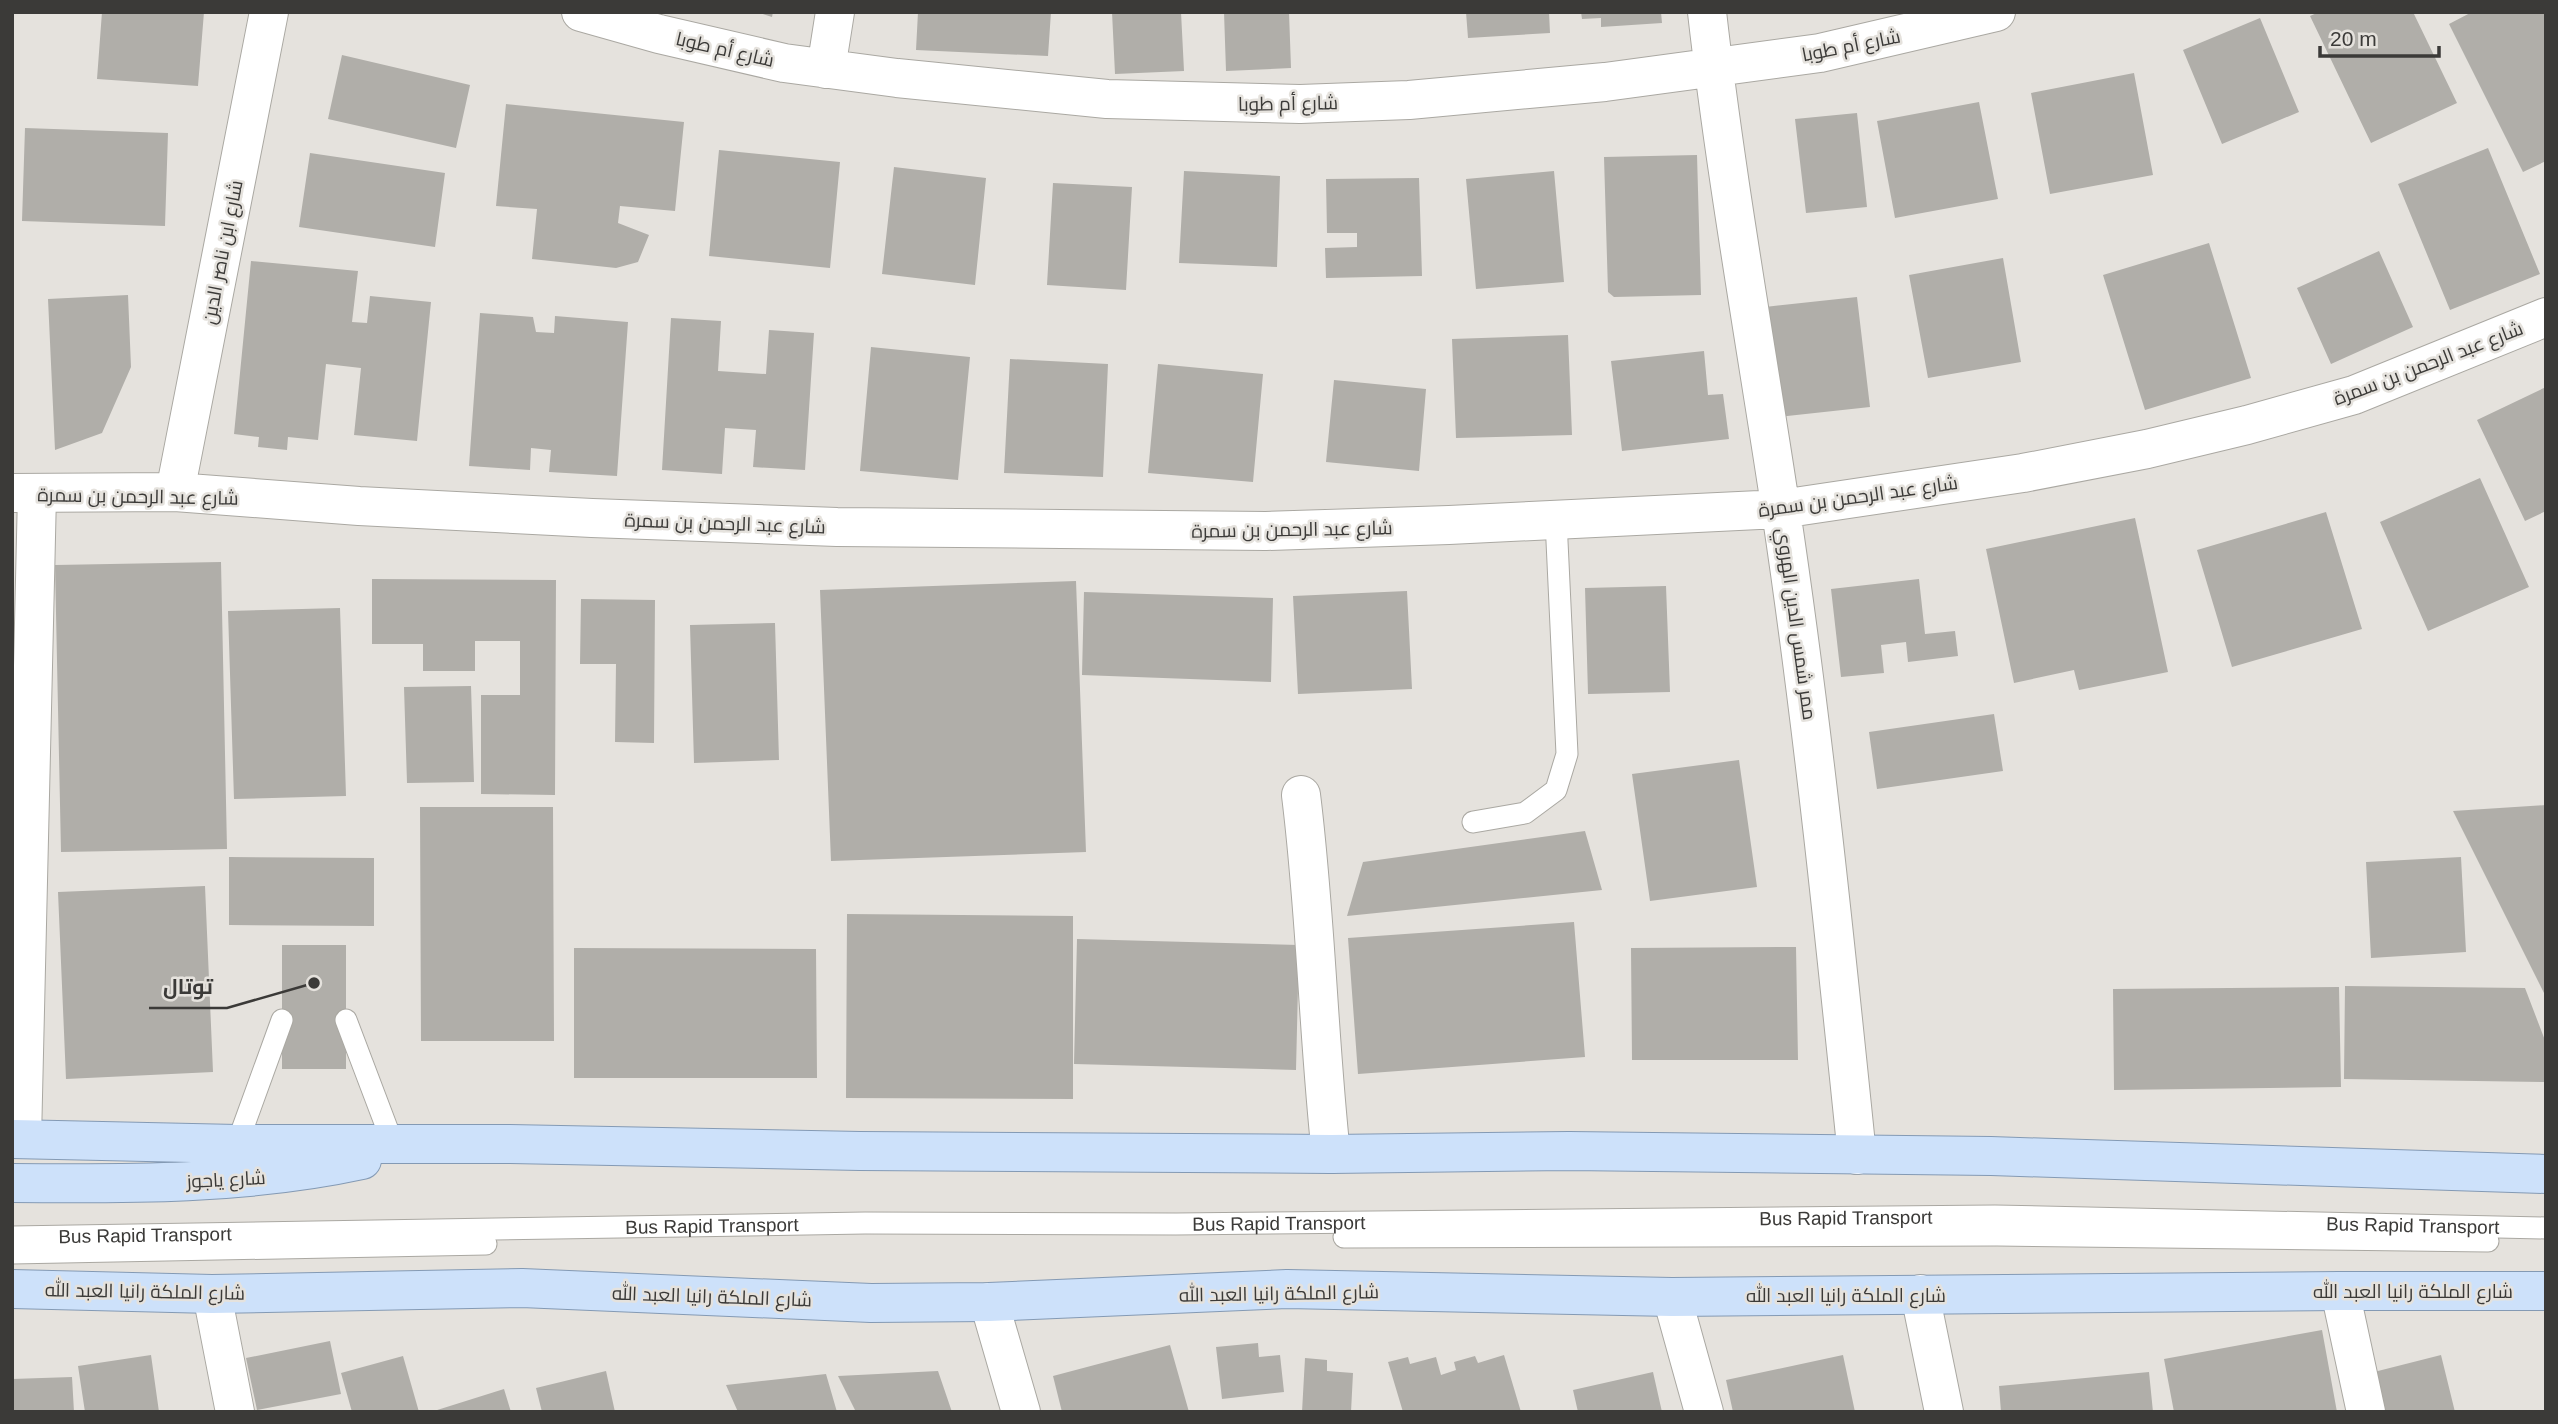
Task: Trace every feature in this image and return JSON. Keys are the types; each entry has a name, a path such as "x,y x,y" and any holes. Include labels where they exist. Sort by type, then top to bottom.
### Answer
{"main road":[{"path":"17,1139 841,1151 1331,1154 1569,1150 1991,1156 2546,1174"},
{"name":"شارع ياجوز","path":"12,1183 81,1184 285,1175 436,1144"},
{"name":"شارع الملكة رانيا العبد الله","path":"12,1289 212,1294 522,1288 871,1303 989,1302 1287,1290 1672,1297 2340,1290 2546,1291"}],"street":[{"name":"شارع ابن ناصر الدين","path":"175,492 269,12"},
{"name":"شارع أم طوبا","path":"581,12 726,50 827,69 1107,99 1300,104 1409,100 1605,82 1820,53 1996,12"},
{"path":"827,69 835,12"},
{"name":"ممر شمس الدين الهروي","path":"1707,12 1806,687 1830,881 1857,1155"},
{"name":"شارع عبد الرحمن بن سمرة","path":"25,494 175,492 592,519 837,527 1266,531 1781,509 2037,470 2147,449 2247,425 2354,396 2546,317"},
{"path":"17,1139 25,494"},
{"path":"1301,795 1312,893 1321,1061 1331,1154"},
{"path":"2340,1290 2367,1412"},
{"path":"212,1294 235,1412"},
{"path":"1920,1294 1944,1412"},
{"path":"1672,1297 1704,1412"},
{"path":"989,1302 1021,1412"}],"lane":[{"path":"1473,822 1525,813 1556,790 1567,754 1556,520"},
{"path":"237,1144 282,1020"},
{"path":"346,1020 393,1144"},
{"name":"Bus Rapid Transport","path":"12,1237 865,1223 1190,1224 1996,1216 2546,1228"},
{"name":"Bus Rapid Transport","path":"12,1253 866,1236 1513,1237 1997,1234 2546,1241"}],"building":[{"path":"102,12 204,12 198,86 97,79"},
{"path":"757,12 773,12 772,17"},
{"path":"918,12 1051,12 1048,56 916,50"},
{"path":"1112,12 1181,12 1184,71 1115,74"},
{"path":"1224,12 1289,12 1291,68 1226,71"},
{"path":"1466,12 1549,12 1550,33 1468,38"},
{"path":"1581,12 1661,12 1662,23 1601,27 1601,18 1582,19"},
{"path":"2319,12 2413,12 2457,103 2371,143 2310,16"},
{"path":"2472,12 2546,12 2546,161 2523,172 2449,24"},
{"path":"2260,18 2299,112 2222,144 2183,50"},
{"path":"342,55 470,85 456,148 328,119"},
{"path":"2134,73 2153,175 2050,194 2031,93"},
{"path":"1979,102 1998,199 1895,218 1877,121"},
{"path":"506,104 684,122 675,211 620,206 618,223 649,235 638,262 616,268 532,259 537,209 496,206"},
{"path":"1857,113 1867,207 1806,213 1795,119"},
{"path":"25,128 168,133 165,226 22,221"},
{"path":"2488,148 2540,274 2450,310 2398,184"},
{"path":"719,150 840,162 830,268 709,256"},
{"path":"310,153 445,173 435,247 299,227"},
{"path":"1697,155 1701,295 1614,297 1608,292 1604,157"},
{"path":"894,167 986,178 975,285 882,274"},
{"path":"1184,171 1280,176 1277,267 1179,263"},
{"path":"1554,171 1564,282 1476,289 1466,179"},
{"path":"1419,178 1422,276 1326,278 1325,248 1357,247 1357,233 1327,233 1326,179"},
{"path":"1053,183 1132,187 1126,290 1047,285"},
{"path":"2209,243 2251,378 2145,410 2103,275"},
{"path":"2379,251 2413,327 2331,364 2297,288"},
{"path":"2003,258 2021,362 1928,378 1909,275"},
{"path":"251,261 358,271 352,322 367,323 370,296 431,302 417,441 354,435 361,368 326,364 318,440 288,437 287,450 258,447 259,437 234,434"},
{"path":"128,295 131,367 102,433 55,450 48,299"},
{"path":"1857,297 1870,407 1777,417 1765,307"},
{"path":"480,313 533,317 536,332 554,333 555,316 628,322 617,476 549,472 551,450 531,448 530,470 469,466"},
{"path":"671,318 721,321 718,371 766,374 769,330 814,333 805,470 753,467 756,430 725,428 722,474 662,470"},
{"path":"1568,335 1572,435 1456,438 1452,339"},
{"path":"871,347 970,357 958,480 860,471"},
{"path":"1704,351 1708,395 1723,394 1729,439 1622,451 1611,361"},
{"path":"1010,359 1108,364 1103,477 1004,473"},
{"path":"1158,364 1263,374 1253,482 1148,473"},
{"path":"1334,380 1426,389 1419,471 1326,462"},
{"path":"2546,387 2546,511 2525,521 2477,420"},
{"path":"2480,478 2529,587 2428,631 2380,522"},
{"path":"2326,512 2362,629 2232,667 2197,550"},
{"path":"2135,518 2168,672 2079,690 2074,670 2014,683 1986,549"},
{"path":"221,562 227,849 61,852 55,565"},
{"path":"372,579 556,580 555,795 481,794 481,695 520,695 520,641 475,641 475,671 423,671 423,644 372,644"},
{"path":"1919,579 1925,634 1955,631 1958,656 1908,662 1906,642 1881,645 1884,673 1841,677 1831,589"},
{"path":"1076,581 1086,852 831,861 820,590"},
{"path":"1666,586 1670,692 1588,694 1585,588"},
{"path":"1407,591 1412,689 1298,694 1293,596"},
{"path":"1084,592 1273,598 1271,682 1082,675"},
{"path":"581,599 655,600 654,743 615,742 616,664 580,664"},
{"path":"340,608 346,796 234,799 228,611"},
{"path":"775,623 779,760 694,763 690,625"},
{"path":"471,686 474,782 407,783 404,687"},
{"path":"1994,714 2003,771 1877,789 1869,732"},
{"path":"1739,760 1757,887 1650,901 1632,774"},
{"path":"2546,805 2546,997 2453,811"},
{"path":"420,807 553,807 554,1041 421,1041"},
{"path":"1585,831 1602,890 1347,916 1363,862"},
{"path":"229,857 374,858 374,926 229,925"},
{"path":"2461,857 2466,952 2371,958 2366,862"},
{"path":"205,886 213,1072 66,1079 58,892"},
{"path":"847,914 1073,916 1073,1099 846,1098"},
{"path":"1574,922 1585,1057 1358,1074 1348,938"},
{"path":"1077,939 1299,945 1296,1070 1074,1064"},
{"path":"282,945 346,945 346,1069 282,1069"},
{"path":"1796,947 1798,1060 1632,1060 1631,948"},
{"path":"574,948 816,949 817,1078 574,1078"},
{"path":"2345,986 2525,988 2546,1043 2546,1082 2344,1079"},
{"path":"2339,987 2341,1087 2114,1090 2113,989"},
{"path":"2322,1330 2337,1412 2174,1412 2164,1359"},
{"path":"330,1341 341,1394 257,1410 246,1358"},
{"path":"1258,1343 1259,1357 1280,1355 1284,1392 1222,1399 1216,1347"},
{"path":"1170,1345 1189,1412 1062,1412 1053,1376"},
{"path":"151,1355 159,1412 85,1412 78,1366"},
{"path":"1504,1355 1521,1412 1403,1412 1388,1362 1408,1357 1410,1364 1436,1357 1441,1375 1456,1370 1454,1362 1475,1356 1478,1363"},
{"path":"1843,1355 1855,1412 1733,1412 1726,1380"},
{"path":"2441,1355 2455,1412 2385,1412 2374,1372"},
{"path":"403,1356 419,1412 352,1412 341,1373"},
{"path":"1305,1358 1327,1360 1327,1371 1353,1373 1351,1412 1302,1412"},
{"path":"606,1371 615,1412 542,1412 536,1388"},
{"path":"938,1371 952,1412 856,1412 838,1376"},
{"path":"1653,1372 1662,1412 1578,1412 1573,1390"},
{"path":"2149,1372 2153,1412 2001,1412 1999,1386"},
{"path":"826,1374 837,1412 738,1412 726,1385"},
{"path":"72,1377 74,1412 12,1412 12,1379"},
{"path":"504,1389 511,1412 434,1412 434,1411"}],"place":[{"name":"توتال","path":"314,983"}]}
